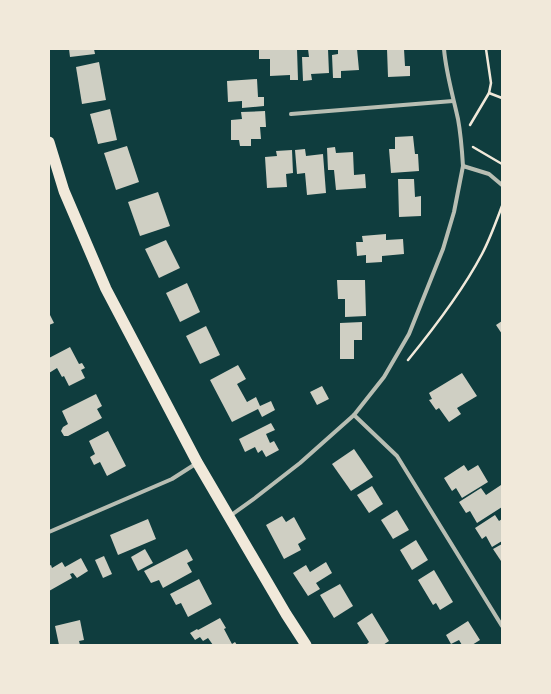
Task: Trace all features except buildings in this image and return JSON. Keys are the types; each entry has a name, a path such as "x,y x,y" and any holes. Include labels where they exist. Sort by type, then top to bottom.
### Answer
{"highway":[{"path":"49,142 64,191 106,289 197,462 228,517 306,645"}],"street":[{"path":"228,517 256,498 300,463 354,415 384,377 409,334 443,249 454,212 463,166 458,118 446,68 444,49"},
{"path":"291,114 453,101"},
{"path":"463,166 489,174 502,185"},
{"path":"354,415 397,456 502,626"},
{"path":"49,532 172,479 197,462"}],"path":[{"path":"486,49 491,83 489,93 461,139 502,164"},
{"path":"489,93 502,98"},
{"path":"407,361 425,339 467,280 482,253 502,206"}]}
